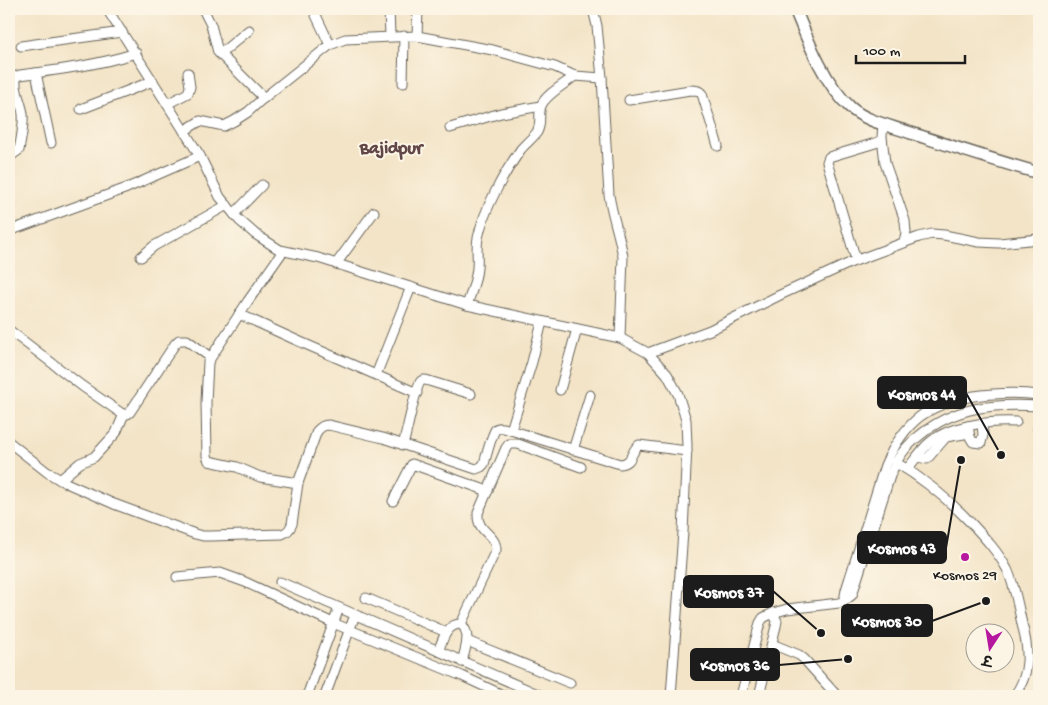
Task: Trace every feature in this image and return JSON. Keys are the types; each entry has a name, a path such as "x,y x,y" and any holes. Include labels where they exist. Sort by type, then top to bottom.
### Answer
{"street":[{"path":"107,9 200,156 220,197 238,220 255,234 283,251 318,258 467,305 620,338 648,353 667,374 678,394 686,420 687,451 671,696"},
{"path":"203,9 211,25 218,52 264,98"},
{"path":"313,9 330,44"},
{"path":"389,9 390,36"},
{"path":"418,9 418,36"},
{"path":"593,9 597,26 602,78 609,195 622,245 623,257 620,338"},
{"path":"796,9 814,52 830,83 850,107 860,114 883,124 1039,173"},
{"path":"220,54 249,30"},
{"path":"20,46 122,32"},
{"path":"403,83 404,36"},
{"path":"184,130 200,121 227,125 248,112 330,44 345,39 418,36 493,50 555,67 575,76 602,78"},
{"path":"9,157 18,150 23,121 15,78 20,75 114,60 136,53"},
{"path":"36,73 51,143"},
{"path":"167,104 188,93 190,87 188,73"},
{"path":"467,305 476,275 478,239 482,224 500,184 520,150 538,131 541,106 547,98 575,76"},
{"path":"81,109 153,81"},
{"path":"629,100 690,90 700,92 718,146"},
{"path":"450,128 501,113 541,106"},
{"path":"883,124 882,141 885,162 905,221 904,243"},
{"path":"856,260 827,162 830,157 882,141"},
{"path":"9,231 127,188 200,156"},
{"path":"234,214 262,185"},
{"path":"141,257 154,246 227,205"},
{"path":"336,264 374,212"},
{"path":"648,353 710,330 856,260 932,234 985,243 1039,240"},
{"path":"283,251 239,314 210,358 207,366 207,459 237,467 260,477 298,483"},
{"path":"376,375 410,287"},
{"path":"239,314 417,393"},
{"path":"511,430 542,322"},
{"path":"560,390 577,329"},
{"path":"9,330 82,386 124,414 130,412 175,344 180,340 187,340 210,358"},
{"path":"403,445 419,385 424,380 471,394"},
{"path":"844,601 844,595 885,466 895,446 908,427 920,416 937,406 956,399 994,393 1039,395"},
{"path":"573,450 590,395"},
{"path":"773,613 777,621 759,696 741,694 763,618 773,613 787,609 844,601 852,595 895,462 906,447 929,428 946,418 968,410 996,406 1039,406"},
{"path":"60,480 80,463 94,457 116,433 124,414"},
{"path":"907,469 918,456 927,459 946,437 982,424 1002,421 1016,422"},
{"path":"966,430 973,442 981,443 984,435 982,424"},
{"path":"9,442 60,480 114,504 203,536 282,534 287,532 292,524 298,483 317,431 324,425 383,438 476,469 484,464 493,434 499,428 511,430 620,464 625,464 629,461 634,449 639,445 687,451"},
{"path":"461,624 496,550 496,544 493,539 479,522 478,513 509,444 518,444 581,467"},
{"path":"895,462 949,501 982,534 1007,569 1013,586 1028,657 1024,680 1014,696"},
{"path":"393,501 412,464 488,491"},
{"path":"177,577 220,573 245,582 333,623 462,676 505,696"},
{"path":"280,582 542,696"},
{"path":"366,598 446,632"},
{"path":"307,696 339,608"},
{"path":"325,696 355,615"},
{"path":"438,651 446,632 451,626 461,624 466,628 467,632 462,662"},
{"path":"467,641 570,683"},
{"path":"772,644 799,655 837,696"}],"place":[{"name":"Kosmos 44","path":"1001,455"},
{"name":"Kosmos 43","path":"961,460"},
{"name":"Kosmos 29","path":"965,557"},
{"name":"Kosmos 30","path":"986,601"},
{"name":"Kosmos 37","path":"821,633"},
{"name":"Kosmos 36","path":"848,659"}],"district":[{"name":"Bajidpur","path":"391,147"}]}
